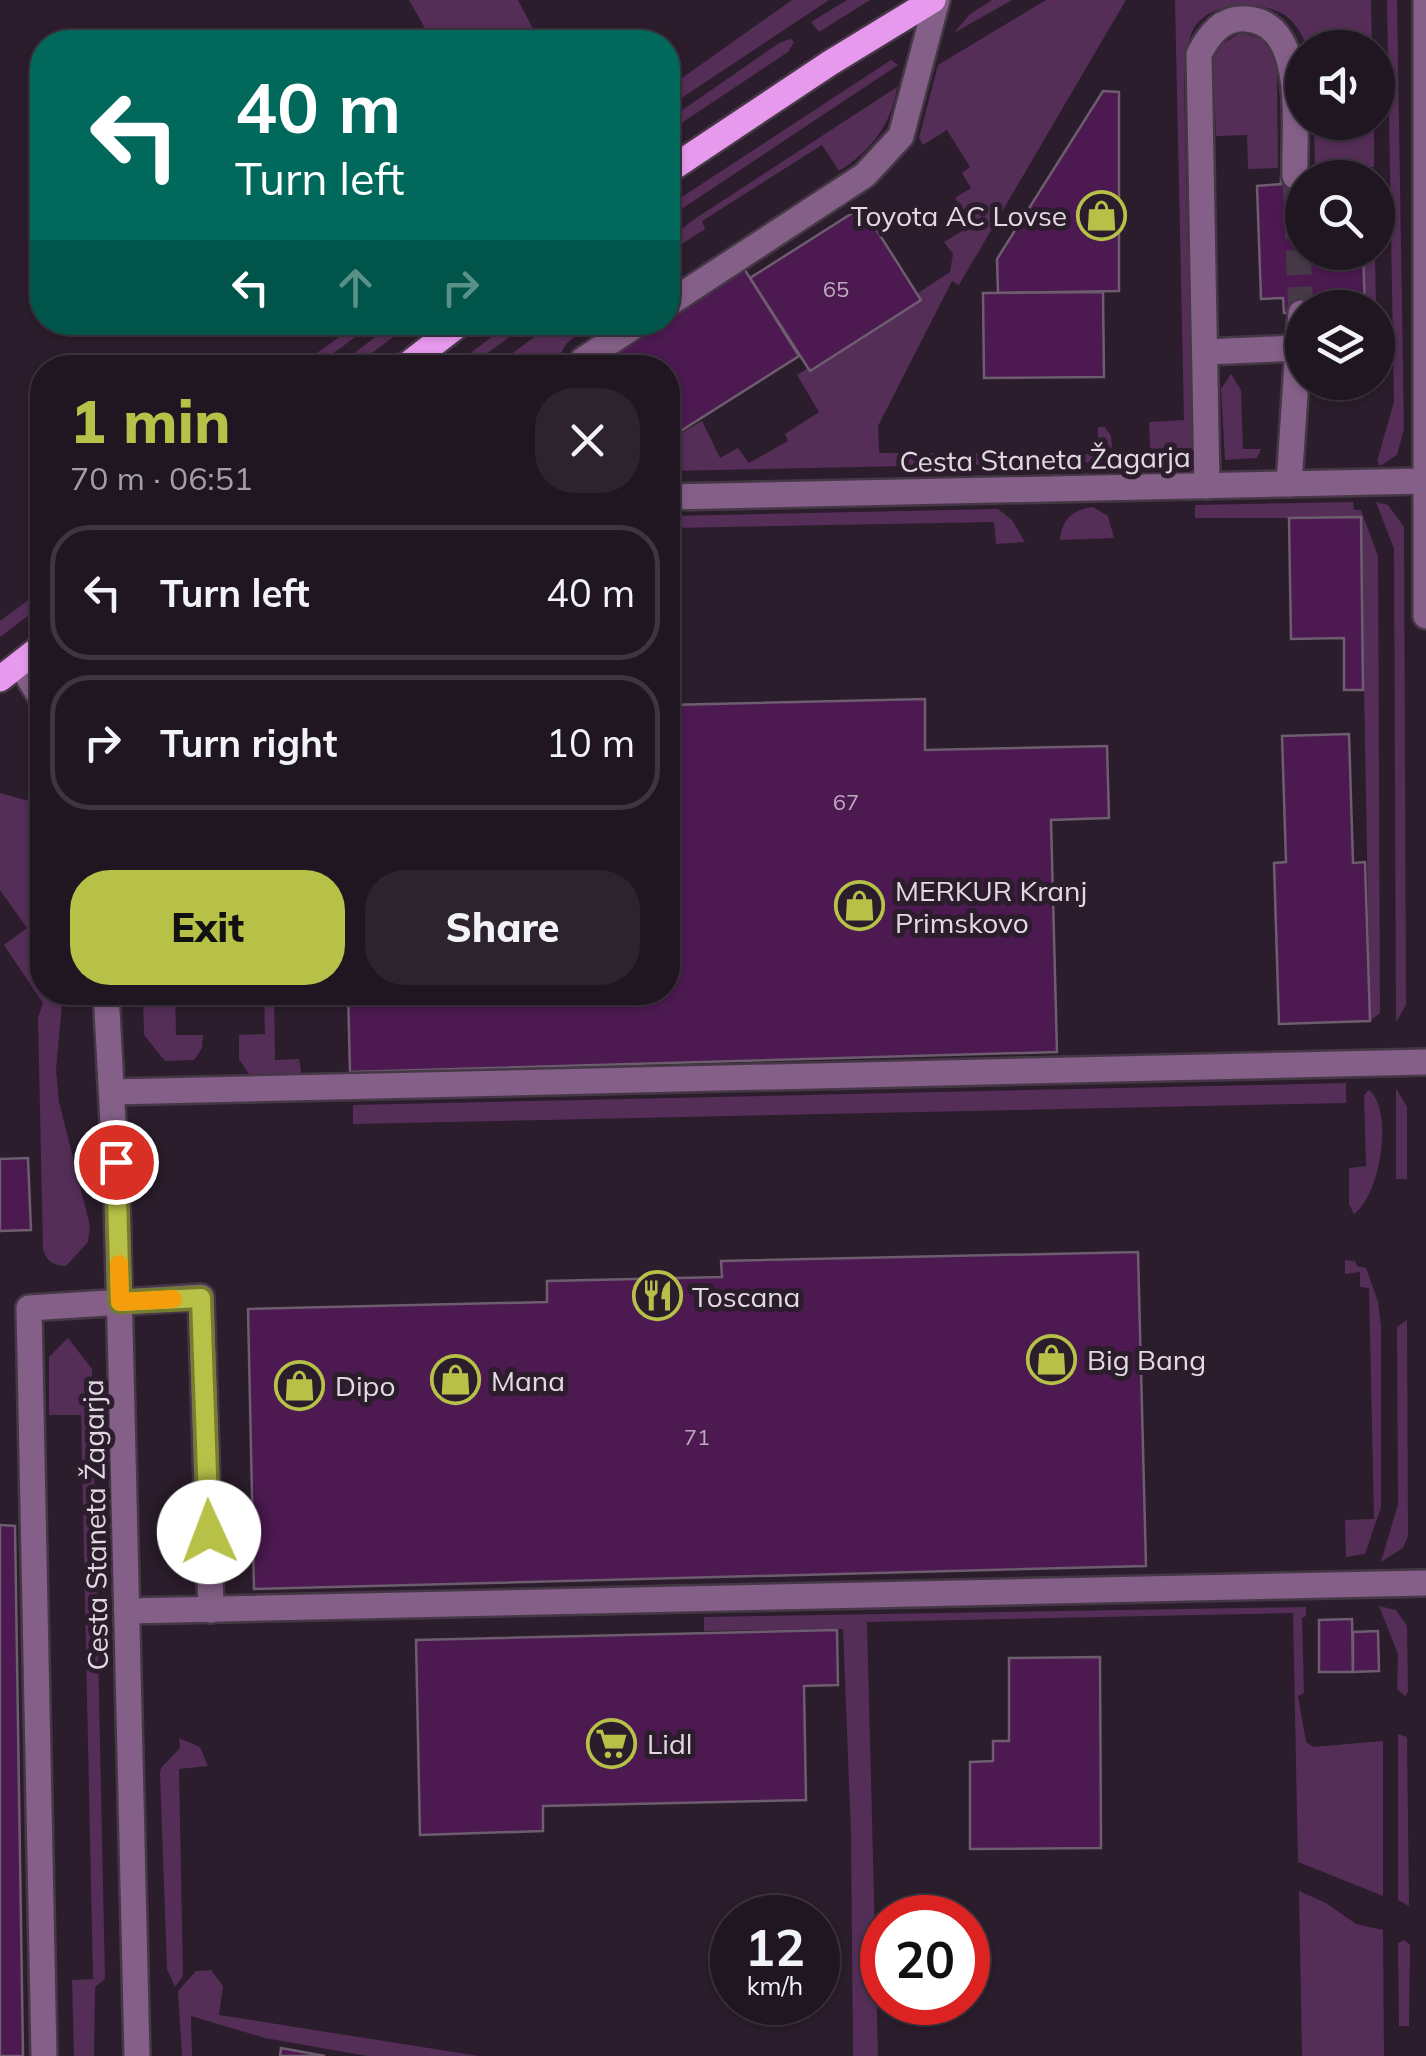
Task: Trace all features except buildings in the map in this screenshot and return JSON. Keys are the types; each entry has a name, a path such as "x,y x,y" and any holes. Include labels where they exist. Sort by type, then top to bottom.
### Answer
{"main road":[{"path":"680,163 830,63 935,0"},
{"path":"420,355 445,335"},
{"path":"10,671 30,655"}],"street":[{"path":"680,296 865,175 901,136 935,0"},
{"path":"1426,0 1426,616"},
{"path":"1207,486 1200,54 1208,36 1223,24 1241,18 1261,20 1283,40 1292,60 1295,160"},
{"path":"590,355 620,335"},
{"path":"1206,352 1285,349"},
{"path":"1289,484 1295,400"},
{"name":"Cesta Staneta Žagarja","path":"680,498 1424,481"},
{"path":"10,671 30,688"},
{"name":"Cesta Staneta Žagarja","path":"107,1005 120,1302 137,2056"},
{"path":"112,1092 1426,1062"},
{"path":"44,2056 28,1308 201,1298 211,1610"},
{"path":"127,1611 1426,1583"}],"shaded area":[{"path":"409,0 518,0 534,30 426,30"},
{"path":"792,0 829,0 680,99 680,79"},
{"path":"847,0 870,0 819,32 811,22"},
{"path":"992,0 1012,0 954,33 970,14"},
{"path":"1046,0 1126,0 959,285 952,281 878,426 879,453 1098,454 1098,427 1105,427 1112,446 1105,462 680,471 680,433 702,421 720,458 738,448 749,463 788,441 785,434 819,412 797,375 894,314 892,310 950,272 953,254 944,242 972,225 955,198 971,188 962,173 970,167 947,130 923,145 919,138 938,65"},
{"path":"1175,0 1371,0 1372,30 1298,30 1285,15 1274,10 1236,5 1212,12 1191,34 1184,83 1193,460 1162,460 1150,447 1149,422 1184,420"},
{"path":"1387,0 1397,0 1404,429 1397,455 1380,466 1377,461 1395,400 1392,270 1395,270 1395,160 1390,160 1389,140 1395,140 1395,30 1388,30"},
{"path":"1240,33 1261,38 1275,57 1278,168 1248,169 1247,135 1216,136 1213,59 1216,48"},
{"path":"791,39 794,42 788,52 680,124 680,112 779,43"},
{"path":"891,60 898,65 680,210 680,198"},
{"path":"897,87 885,125 870,146 839,171 822,145 702,221 705,229 680,245 680,230"},
{"path":"1314,140 1374,140 1374,160 1315,160"},
{"path":"1364,270 1375,270 1376,290 1364,290"},
{"path":"342,335 358,335 331,355 314,355"},
{"path":"378,335 396,335 369,355 352,355"},
{"path":"494,335 512,335 485,355 468,355"},
{"path":"537,335 577,335 560,355 510,355"},
{"path":"1231,374 1241,390 1243,449 1261,449 1257,458 1225,460 1221,389"},
{"path":"1353,502 1354,510 1361,510 1378,556 1380,1013 1370,1021 1361,518 1195,518 1195,505"},
{"path":"1376,502 1388,505 1404,527 1406,1005 1396,1022 1394,549"},
{"path":"1093,507 1108,516 1114,538 1060,540 1069,517"},
{"path":"998,509 1012,520 1025,542 996,544 994,522 680,528 680,516"},
{"path":"30,599 30,614 0,637 0,621"},
{"path":"0,793 30,801 30,984 4,945 27,928 0,890"},
{"path":"42,1005 62,1005 56,1070 59,1102 90,1226 88,1242 66,1266 51,1262 43,1249 38,1017"},
{"path":"143,1005 175,1005 176,1035 203,1035 202,1048 194,1060 165,1061 144,1035"},
{"path":"264,1005 274,1005 275,1060 299,1059 298,1079 251,1077 239,1059 239,1035 265,1034"},
{"path":"1346,1083 1346,1103 353,1124 353,1105"},
{"path":"1396,1088 1407,1107 1407,1179 1396,1179"},
{"path":"1369,1090 1381,1115 1381,1152 1371,1189 1354,1214 1349,1204 1349,1168 1366,1166 1364,1095"},
{"path":"1345,1260 1366,1268 1378,1302 1381,1326 1381,1507 1365,1554 1346,1557 1345,1520 1374,1519 1369,1288 1360,1287 1360,1272 1345,1274"},
{"path":"1407,1320 1408,1536 1403,1548 1381,1562 1398,1504 1397,1327"},
{"path":"68,1338 92,1369 105,1979 95,1987 94,2056 74,2056 72,1980 93,1979 81,1415 49,1415 49,1357"},
{"path":"1379,1606 1396,1610 1407,1626 1405,1696 1397,1689 1398,1654"},
{"path":"1306,1607 1306,1616 1302,1618 1304,1693 1298,1696 1306,1742 1313,1747 1383,1741 1383,1896 1298,1862 1293,1613 867,1622 874,1895 860,1895 860,2025 877,2025 878,2056 853,2056 851,1833 843,1629 704,1631 704,1617"},
{"path":"1398,1734 1407,1737 1409,1906 1398,1900"},
{"path":"179,1738 200,1747 208,1766 179,1769 183,1976 175,1987 167,1969 160,1774 180,1748"},
{"path":"1299,1891 1326,1903 1356,1924 1383,1930 1384,2056 1302,2056"},
{"path":"1404,1940 1410,1945 1409,2026 1399,2026 1398,1943"},
{"path":"211,1970 223,1986 219,2015 479,2056 367,2056 265,2038 191,2016 192,2056 182,2056 178,1991 196,1971"}],"tunnel":[{"path":"1299,270 1300,290"}],"slow traffic":[{"path":"119,1264 120,1302 173,1299"}],"place":[{"name":"Toyota AC Lovse","path":"1102,215"},
{"name":"MERKUR Kranj Primskovo","path":"860,906"},
{"name":"Toscana","path":"657,1296"},
{"name":"Big Bang","path":"1052,1359"},
{"name":"Mana","path":"456,1380"},
{"name":"Dipo","path":"300,1385"},
{"name":"Lidl","path":"612,1743"}],"route":[{"path":"116,1162 120,1302 201,1298 209,1532"}]}
